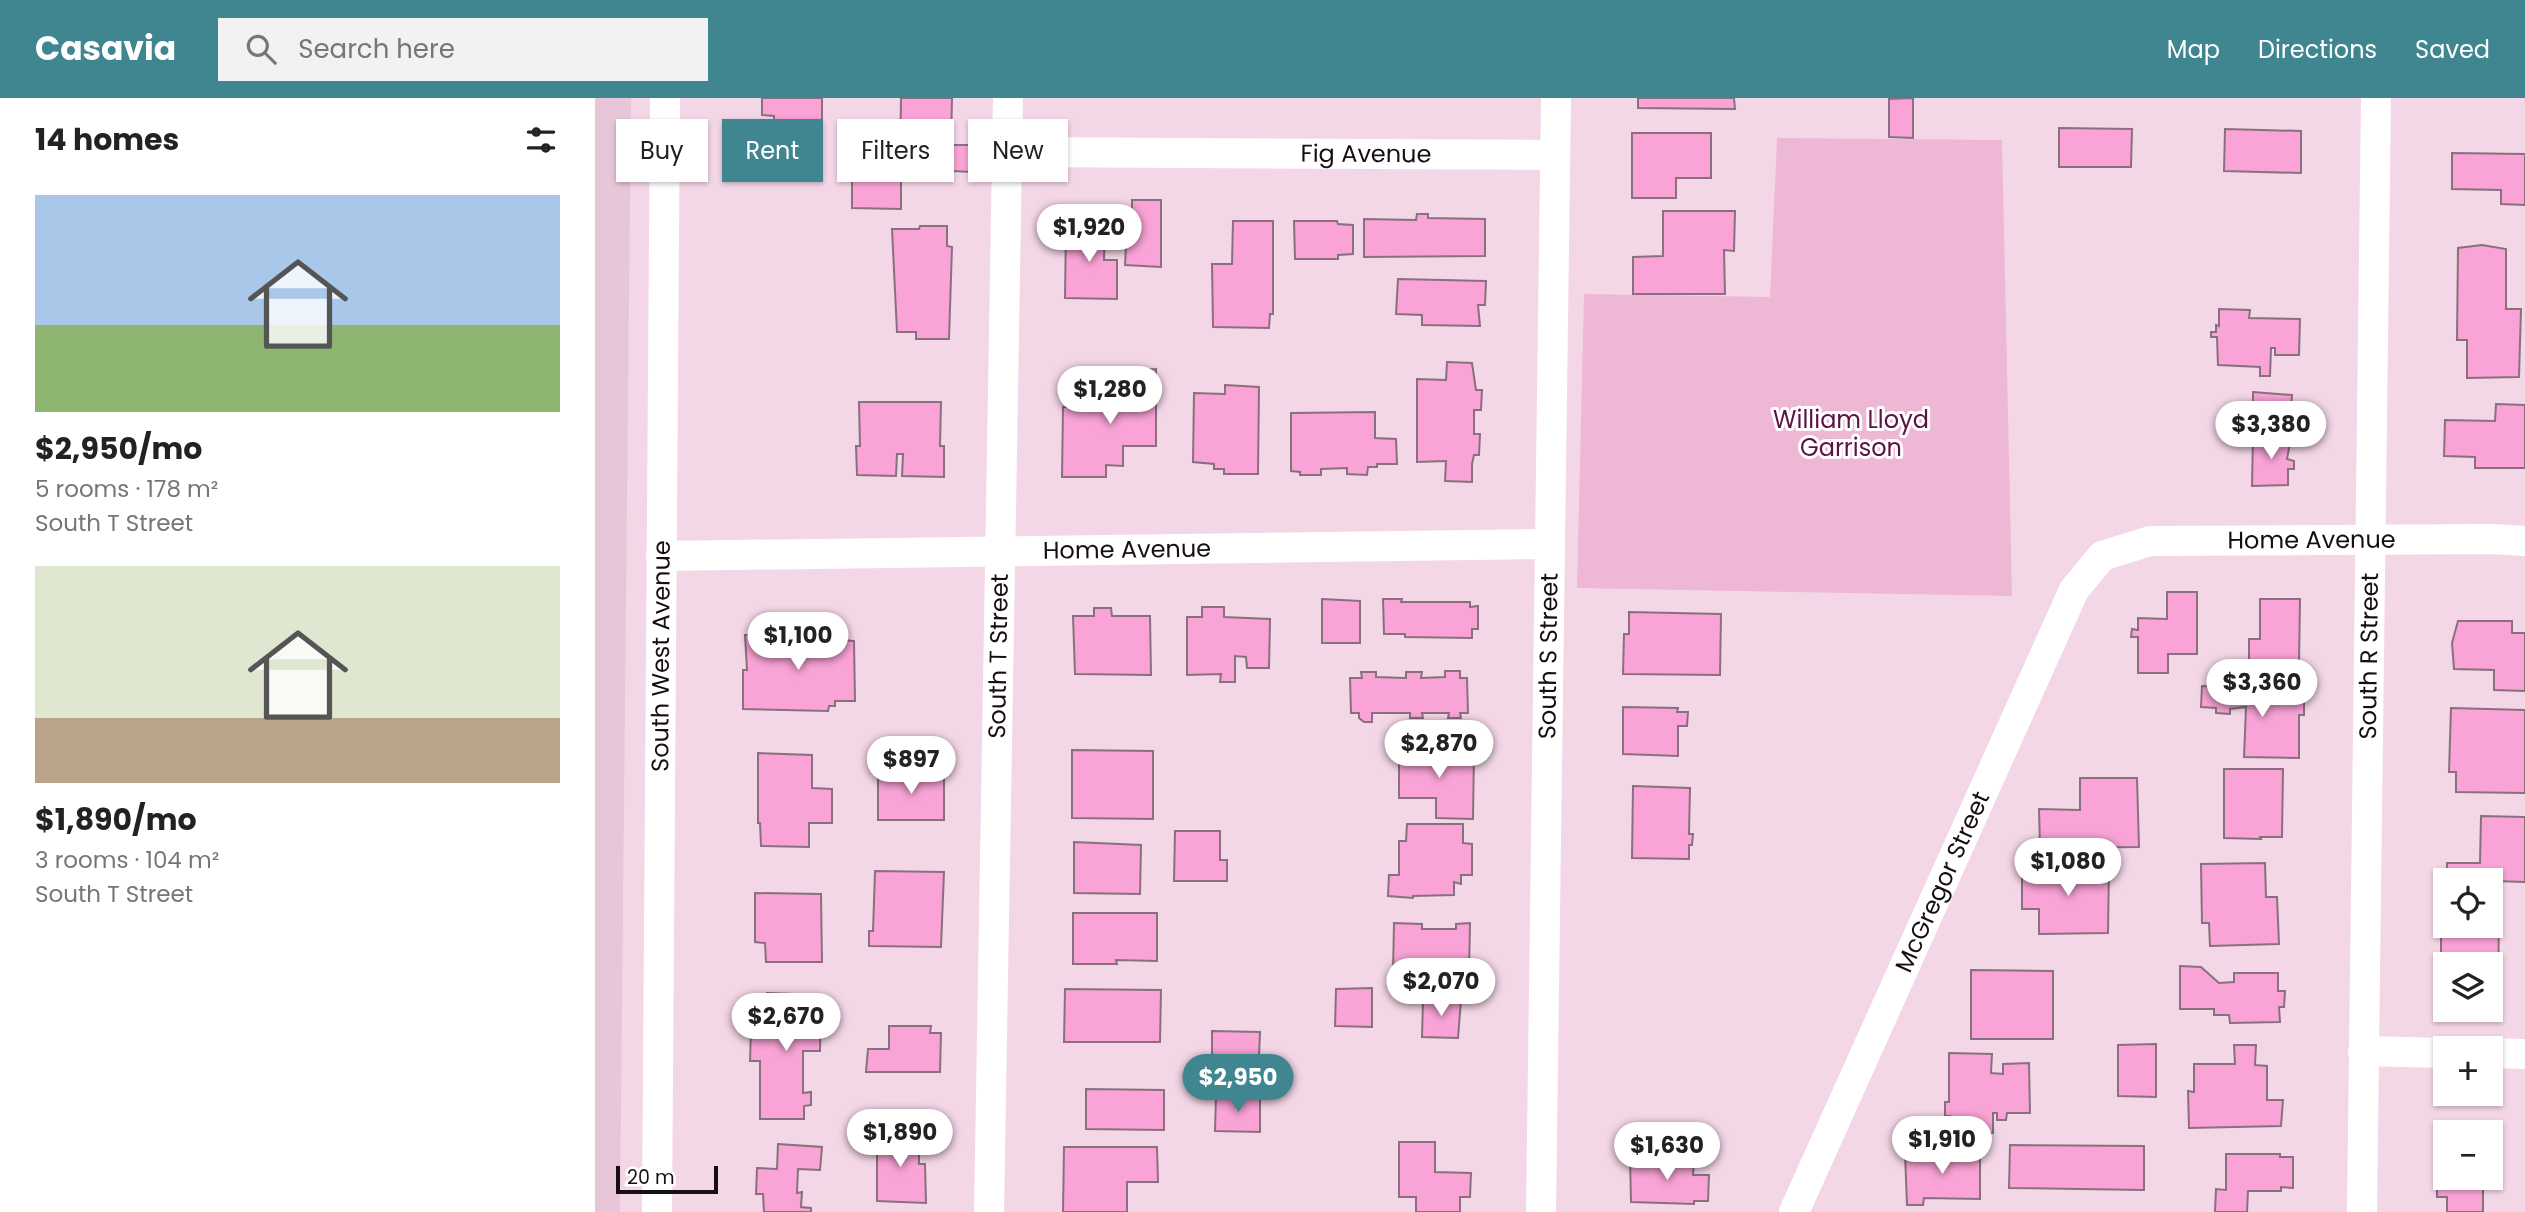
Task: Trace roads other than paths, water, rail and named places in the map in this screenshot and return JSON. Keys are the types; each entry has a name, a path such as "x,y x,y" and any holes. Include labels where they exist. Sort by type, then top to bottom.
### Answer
{"street":[{"name":"South West Avenue","path":"656,1212 665,98"},
{"name":"South T Street","path":"1008,98 1008,119"},
{"name":"South S Street","path":"1541,1212 1556,98"},
{"name":"South R Street","path":"2362,1212 2376,98"},
{"name":"Fig Avenue","path":"1068,152 1555,155"},
{"name":"South T Street","path":"989,1212 1006,182"},
{"name":"Home Avenue","path":"2102,556 2150,541 2525,541"},
{"name":"Home Avenue","path":"661,556 1549,544"},
{"name":"McGregor Street","path":"1794,1212 2074,590 2102,556"},
{"path":"2363,1052 2433,1053"},
{"path":"2503,1053 2525,1054"}],"park label":[{"name":"William Lloyd Garrison","path":"1851,434"}]}
